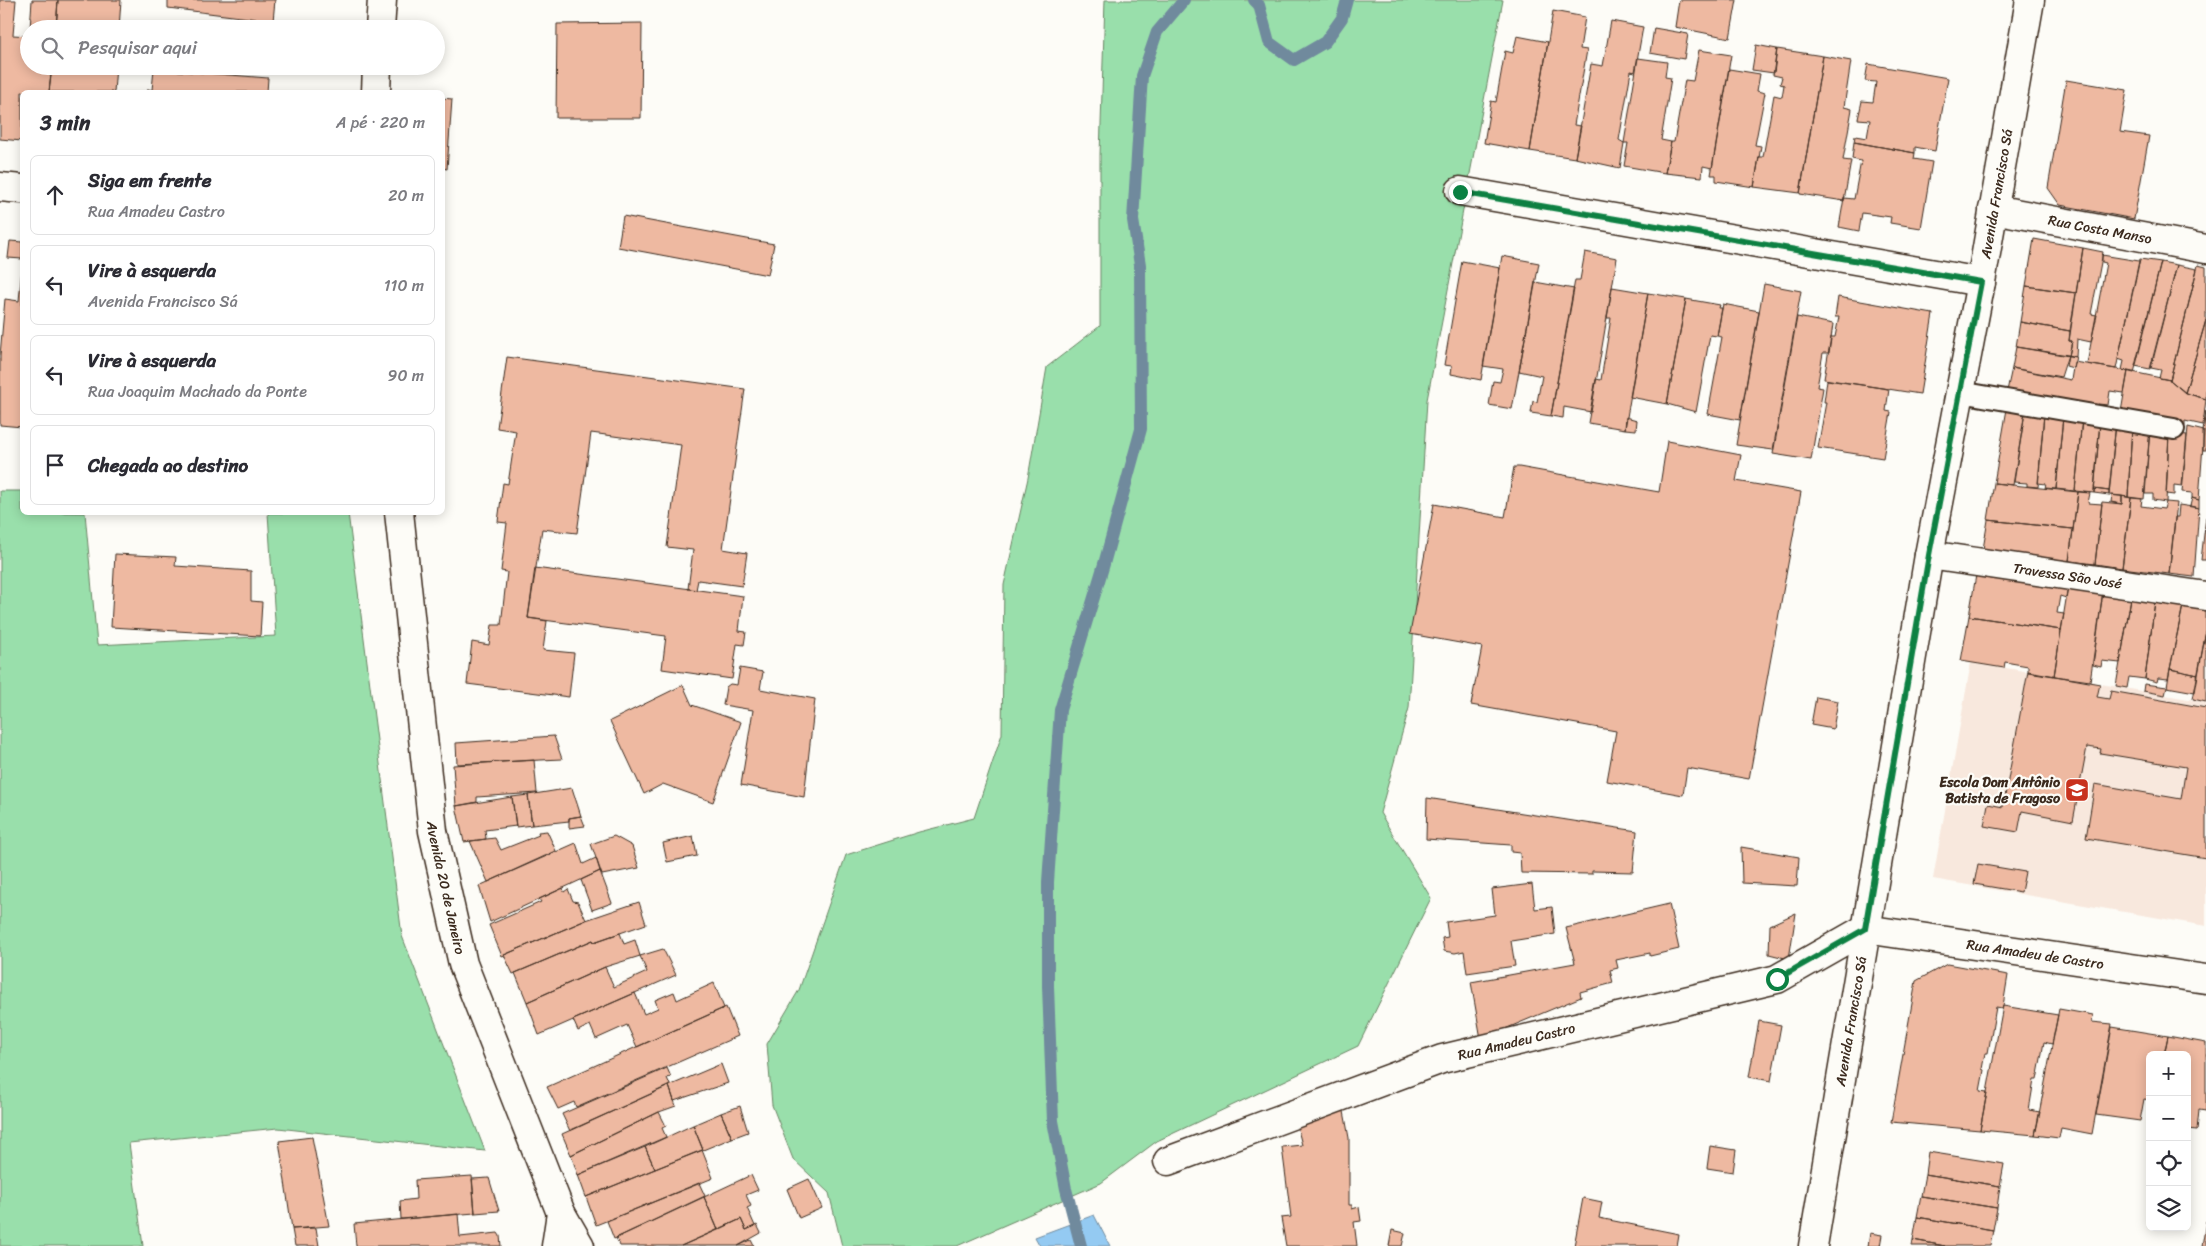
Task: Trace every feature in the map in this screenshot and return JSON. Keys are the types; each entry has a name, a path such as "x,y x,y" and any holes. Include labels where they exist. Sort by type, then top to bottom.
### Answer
{"street":[{"path":"381,20 382,0"},
{"name":"Avenida Francisco Sá","path":"1813,1246 1929,555 1981,282 2030,0"},
{"path":"376,90 377,75"},
{"path":"0,187 20,189"},
{"path":"1460,192 1981,282"},
{"name":"Rua Costa Manso","path":"1993,209 2206,249"},
{"name":"Avenida 20 de Janeiro","path":"399,515 433,831 461,955 561,1213 556,1246"},
{"name":"Travessa São José","path":"1929,555 2206,596"},
{"name":"Rua Amadeu de Castro","path":"1865,929 2206,979"},
{"name":"Rua Amadeu Castro","path":"1168,1161 1442,1059 1777,979 1865,929"},
{"path":"561,1213 580,1246"}],"lane":[{"path":"1960,392 2174,429"}],"shaded area":[{"name":"Escola Dom Antônio Batista de Fragoso","path":"1971,662 2206,702 2206,926 1933,879"}],"green space":[{"path":"1105,0 1503,0 1427,400 1409,708 1380,813 1431,898 1358,1046 1157,1141 1101,1183 957,1246 842,1246 829,1193 793,1159 772,1105 767,1044 799,990 846,855 919,832 974,818 1002,734 1004,585 1028,478 1047,367 1100,326 1100,155"},
{"path":"0,491 20,491 20,515 85,515 97,645 276,636 268,515 348,515 402,936 485,1151 278,1128 129,1143 143,1246 0,1246"}],"water":[{"path":"1094,1215 1110,1246 1040,1246 1035,1237"}],"building":[{"path":"0,0 16,0 13,35 20,35 20,75 51,75 49,90 20,90 20,141 0,139"},
{"path":"32,0 58,0 57,20 31,20"},
{"path":"58,0 121,0 120,20 57,20"},
{"path":"168,0 275,0 273,20 168,8"},
{"path":"1679,0 1737,0 1730,38 1675,27"},
{"path":"1553,11 1585,17 1580,49 1587,50 1574,125 1581,126 1575,158 1530,151"},
{"path":"1611,21 1643,27 1635,72 1631,71 1619,140 1624,143 1620,168 1575,158 1591,64 1603,66"},
{"path":"642,23 641,118 556,118 557,24"},
{"path":"1654,28 1688,34 1684,59 1650,53"},
{"path":"1517,36 1548,42 1530,151 1484,143 1491,101 1496,102 1505,51 1513,53"},
{"path":"1756,45 1777,49 1774,73 1752,70"},
{"path":"1777,49 1823,56 1800,193 1754,187 1759,157 1763,157 1774,95 1782,97 1784,85 1780,84 1782,77 1773,75"},
{"path":"1699,50 1731,55 1712,168 1703,166 1702,177 1665,173 1671,142 1674,142 1685,80 1693,81"},
{"path":"1823,56 1851,61 1844,107 1852,109 1843,160 1851,161 1844,201 1800,194"},
{"path":"1638,58 1667,62 1665,77 1671,78 1661,140 1671,142 1665,173 1624,166 1628,143 1624,143"},
{"path":"1868,64 1948,78 1935,151 1915,147 1915,153 1854,142 1855,136 1867,138 1870,120 1858,119 1862,101 1873,102 1876,82 1865,81"},
{"path":"1729,69 1760,74 1757,91 1765,93 1755,145 1761,146 1754,187 1716,181 1716,175 1711,175"},
{"path":"51,75 115,75 114,90 49,90"},
{"path":"153,75 230,75 268,78 267,90 152,90"},
{"path":"2066,80 2127,90 2120,132 2149,136 2134,219 2060,205 2048,188"},
{"path":"445,98 452,99 447,169 445,169"},
{"path":"1854,142 1915,153 1914,159 1932,162 1921,228 1890,223 1891,217 1862,213 1859,231 1839,227 1844,198 1854,199 1861,161 1852,159"},
{"path":"623,216 774,244 768,275 618,247"},
{"path":"2034,239 2083,248 2076,293 2026,286"},
{"path":"10,241 20,242 20,259 8,258"},
{"path":"2083,248 2103,252 2091,314 2097,315 2091,342 2077,339 2076,357 2069,356 2072,341 2069,341"},
{"path":"1585,252 1617,258 1591,412 1564,407 1563,418 1551,416 1575,280 1580,280"},
{"path":"2102,255 2139,261 2116,369 2087,364 2106,263 2102,262"},
{"path":"1502,256 1539,263 1512,409 1489,405 1493,381 1500,382 1503,369 1483,366"},
{"path":"2140,259 2161,262 2134,373 2122,370 2124,361 2118,359"},
{"path":"1462,261 1500,268 1481,380 1451,374 1452,366 1444,365"},
{"path":"2161,262 2177,265 2150,369 2135,366"},
{"path":"2177,265 2197,269 2170,380 2159,378 2161,370 2151,368"},
{"path":"2198,265 2206,267 2206,320 2185,393 2170,380"},
{"path":"1535,282 1574,289 1551,416 1531,413 1533,401 1537,402 1542,376 1519,371"},
{"path":"1764,284 1801,291 1773,450 1736,445"},
{"path":"2026,286 2076,293 2070,331 2020,322"},
{"path":"1612,287 1648,293 1625,429 1588,423 1596,379 1601,380 1611,318 1607,318"},
{"path":"20,290 20,427 0,425 0,355 5,299 19,301"},
{"path":"1648,293 1686,299 1667,404 1630,397"},
{"path":"1838,297 1933,314 1920,394 1824,379 1831,337 1835,337 1839,317 1835,317"},
{"path":"1686,299 1720,305 1719,308 1722,308 1717,336 1710,335 1696,412 1667,404"},
{"path":"1723,304 1759,311 1740,420 1708,414 1722,337 1717,336"},
{"path":"1797,317 1833,324 1829,353 1823,353 1817,387 1823,388 1811,460 1773,454"},
{"path":"2206,320 2206,399 2185,393"},
{"path":"2020,322 2070,331 2069,341 2072,341 2069,356 2016,347"},
{"path":"2016,347 2068,355 2061,377 2012,368"},
{"path":"2068,355 2076,357 2073,368 2066,366"},
{"path":"507,357 745,389 723,549 747,553 742,586 698,580 696,590 688,589 693,550 667,547 681,445 591,433 577,533 542,529 528,618 547,621 543,650 574,653 569,697 467,684 472,642 489,645 492,625 501,625 507,572 501,571 507,523 498,522 503,483 508,484 516,431 497,428"},
{"path":"2074,362 2128,371 2124,393 2110,391 2108,405 2098,404 2097,411 2007,391 2012,368 2071,380"},
{"path":"2128,371 2170,380 2186,393 2206,399 2203,425 2185,421 2185,426 2121,412"},
{"path":"1827,380 1889,389 1886,411 1891,412 1883,458 1818,448 1826,402 1824,402"},
{"path":"2007,409 2025,412 2013,485 1994,483"},
{"path":"2206,411 2206,450 2203,450 2203,431"},
{"path":"2025,412 2044,414 2038,487 2027,486 2027,483 2014,482"},
{"path":"2044,414 2063,417 2056,489 2045,488 2046,484 2038,483"},
{"path":"1626,417 1637,420 1636,430 1625,429"},
{"path":"2063,417 2082,419 2075,491 2056,489"},
{"path":"2082,419 2100,422 2094,493 2075,491"},
{"path":"2100,422 2116,423 2109,491 2094,489"},
{"path":"2116,423 2132,426 2128,497 2109,495"},
{"path":"2132,426 2150,429 2144,499 2128,497"},
{"path":"2188,427 2204,431 2199,500 2192,498 2192,493 2182,492"},
{"path":"2150,429 2169,433 2166,502 2153,500 2153,494 2145,494"},
{"path":"2169,433 2187,435 2182,486 2174,485 2174,495 2166,494"},
{"path":"1667,441 1741,455 1736,481 1801,492 1749,779 1687,768 1683,795 1607,781 1616,731 1471,705 1482,647 1410,634 1434,504 1505,517 1514,467 1659,492"},
{"path":"1994,483 2078,492 2073,529 1988,520"},
{"path":"2094,489 2109,491 2109,495 2094,493"},
{"path":"2078,492 2090,493 2088,503 2102,504 2095,564 2069,561"},
{"path":"2112,495 2122,496 2122,504 2111,502"},
{"path":"2122,496 2131,498 2122,568 2095,564 2102,502 2122,504"},
{"path":"2131,498 2142,499 2141,506 2164,509 2166,502 2177,503 2169,574 2122,568"},
{"path":"2192,498 2199,500 2199,508 2190,506"},
{"path":"2179,505 2199,508 2194,577 2169,574 2175,517 2178,517"},
{"path":"2206,517 2206,560 2201,560"},
{"path":"1988,520 2073,529 2069,561 1983,549"},
{"path":"115,554 176,557 175,566 251,571 251,601 262,602 260,636 111,627"},
{"path":"535,568 743,596 739,631 746,632 744,645 737,644 732,679 662,669 666,636 528,618"},
{"path":"1976,575 2068,587 2066,598 2060,596 2057,613 2064,614 2061,630 1969,616"},
{"path":"2068,587 2103,591 2090,681 2054,676"},
{"path":"2103,591 2131,598 2120,663 2102,661 2101,667 2093,665"},
{"path":"2131,598 2155,601 2145,679 2129,677 2127,688 2116,686"},
{"path":"2155,601 2183,605 2168,679 2158,678 2157,682 2145,679"},
{"path":"2184,601 2206,605 2206,631 2198,675 2170,669"},
{"path":"1969,616 2061,630 2054,676 2028,672 2028,666 2005,662 2004,668 1961,661"},
{"path":"2206,631 2206,702 2193,699"},
{"path":"740,668 763,672 760,689 815,699 804,797 741,785 753,710 723,705 726,687 730,684 737,685"},
{"path":"2170,669 2198,675 2195,692 2167,687"},
{"path":"2028,671 2100,684 2097,697 2109,699 2111,691 2206,708 2206,858 2086,838 2095,784 2181,799 2186,767 2100,753 2101,749 2087,747 2073,821 2022,811 2018,832 1984,826 1988,804 2003,807"},
{"path":"2144,684 2167,687 2165,695 2143,691"},
{"path":"683,685 692,705 741,722 713,802 663,784 644,794 610,721"},
{"path":"1816,697 1838,701 1833,729 1811,725"},
{"path":"554,736 562,759 457,764 456,743"},
{"path":"534,760 537,793 477,797 477,802 456,806 453,765"},
{"path":"572,788 581,816 569,818 569,821 532,825 528,795"},
{"path":"528,795 532,825 516,827 512,797"},
{"path":"512,797 516,826 485,830 486,839 464,842 456,806"},
{"path":"1427,798 1637,831 1633,872 1592,871 1592,874 1521,873 1520,853 1511,852 1511,845 1426,839"},
{"path":"581,816 585,826 569,828 569,818"},
{"path":"547,831 556,851 488,882 470,841 495,838 501,850 539,835 538,832"},
{"path":"614,836 632,846 639,868 602,875 591,844"},
{"path":"693,836 697,856 667,862 663,843"},
{"path":"576,843 583,864 596,858 600,871 490,922 479,886"},
{"path":"1741,847 1799,857 1797,886 1742,883"},
{"path":"1978,864 2025,872 2021,892 1974,884"},
{"path":"600,871 612,903 592,910 581,880"},
{"path":"1532,884 1535,909 1552,907 1555,934 1511,941 1515,966 1467,973 1464,951 1455,953 1444,951 1442,938 1448,937 1446,922 1495,915 1492,889"},
{"path":"563,888 564,892 568,889 573,901 578,902 586,920 502,956 489,925 541,902 539,899"},
{"path":"639,902 646,924 594,942 593,940 513,974 504,955 586,920"},
{"path":"1669,904 1679,949 1650,956 1650,953 1616,960 1618,968 1610,970 1613,983 1580,992 1581,997 1481,1039 1471,982 1575,963 1566,928"},
{"path":"1796,913 1789,959 1769,954 1770,925"},
{"path":"620,933 624,944 635,940 640,956 605,967 527,1002 515,973 593,940 594,942"},
{"path":"663,949 676,975 539,1035 527,1002 605,967 614,987 647,972 640,956"},
{"path":"1947,964 2008,975 2003,1006 2002,1008 1996,1007 1988,1053 1985,1053 1982,1069 1984,1070 1980,1091 1987,1092 1980,1130 1891,1122 1916,981"},
{"path":"714,983 724,1008 637,1047 627,1025 596,1039 590,1025 578,1031 573,1020 635,993 644,1014 658,1008 655,1000 674,992 677,1000"},
{"path":"2003,1006 2058,1015 2052,1044 2044,1042 2037,1080 2034,1080 2029,1110 2040,1112 2035,1135 1980,1130"},
{"path":"726,1007 738,1036 576,1107 574,1102 558,1109 547,1087"},
{"path":"2059,1009 2093,1015 2092,1022 2112,1024 2092,1134 2061,1128 2059,1138 2035,1135"},
{"path":"1759,1021 1781,1025 1771,1081 1749,1077"},
{"path":"2112,1027 2168,1036 2165,1051 2146,1051 2146,1099 2144,1099 2140,1121 2096,1115"},
{"path":"2168,1036 2206,1043 2206,1111 2199,1110 2197,1130 2191,1129 2191,1051 2165,1051"},
{"path":"721,1064 728,1083 674,1101 669,1086"},
{"path":"667,1068 671,1077 667,1078 670,1085 570,1131 562,1114"},
{"path":"669,1086 676,1106 659,1112 571,1155 562,1134"},
{"path":"740,1106 748,1132 732,1138 721,1113"},
{"path":"1343,1106 1349,1138 1349,1205 1352,1205 1352,1209 1359,1207 1361,1221 1354,1222 1357,1246 1286,1246 1281,1218 1291,1217 1282,1147 1302,1145 1296,1122"},
{"path":"659,1112 666,1126 662,1128 666,1137 578,1175 571,1155"},
{"path":"721,1113 732,1138 703,1150 693,1125"},
{"path":"693,1125 703,1150 655,1169 645,1147"},
{"path":"312,1137 329,1226 292,1229 279,1141"},
{"path":"1710,1146 1736,1150 1733,1172 1707,1168"},
{"path":"645,1147 655,1169 586,1197 578,1175"},
{"path":"702,1150 713,1178 596,1225 586,1197"},
{"path":"1928,1152 2004,1164 2000,1186 1925,1174"},
{"path":"1925,1174 2000,1186 1997,1208 1921,1196"},
{"path":"751,1175 758,1190 746,1195 751,1206 747,1208 755,1226 746,1230 741,1219 718,1230 704,1197"},
{"path":"472,1176 475,1213 401,1219 400,1201 416,1199 415,1180"},
{"path":"489,1178 499,1211 475,1213 472,1179"},
{"path":"809,1179 822,1208 799,1218 787,1189"},
{"path":"699,1183 705,1196 614,1239 607,1221"},
{"path":"1921,1196 1997,1208 1993,1230 1917,1217"},
{"path":"704,1197 718,1230 681,1246 620,1246 616,1238"},
{"path":"1583,1198 1602,1202 1599,1218 1679,1234 1677,1246 1574,1246"},
{"path":"458,1214 460,1237 498,1233 501,1246 356,1246 354,1224"},
{"path":"1917,1217 1993,1230 1990,1246 1945,1246 1913,1240"},
{"path":"741,1219 746,1230 757,1225 761,1233 738,1246 681,1246"},
{"path":"2206,1221 2206,1246 2202,1246"},
{"path":"316,1228 319,1246 295,1246 292,1229"},
{"path":"1392,1230 1405,1233 1402,1246 1389,1246"},
{"path":"1870,1233 1882,1235 1880,1246 1868,1246"},
{"path":"751,1240 754,1246 738,1246"},
{"path":"1913,1240 1945,1246 1912,1246"}],"waterway":[{"path":"1081,1246 1066,1189 1053,1121 1048,986 1048,882 1060,710 1104,564 1141,429 1140,265 1133,220 1142,76 1157,32 1184,0"},
{"path":"1254,0 1259,5 1269,42 1294,60 1325,42 1342,18 1347,0"}],"place":[{"name":"Escola Dom Antônio Batista de Fragoso","path":"2077,790"}],"route":[{"path":"1460,192 1981,282 1929,555 1865,929 1777,979"}]}
